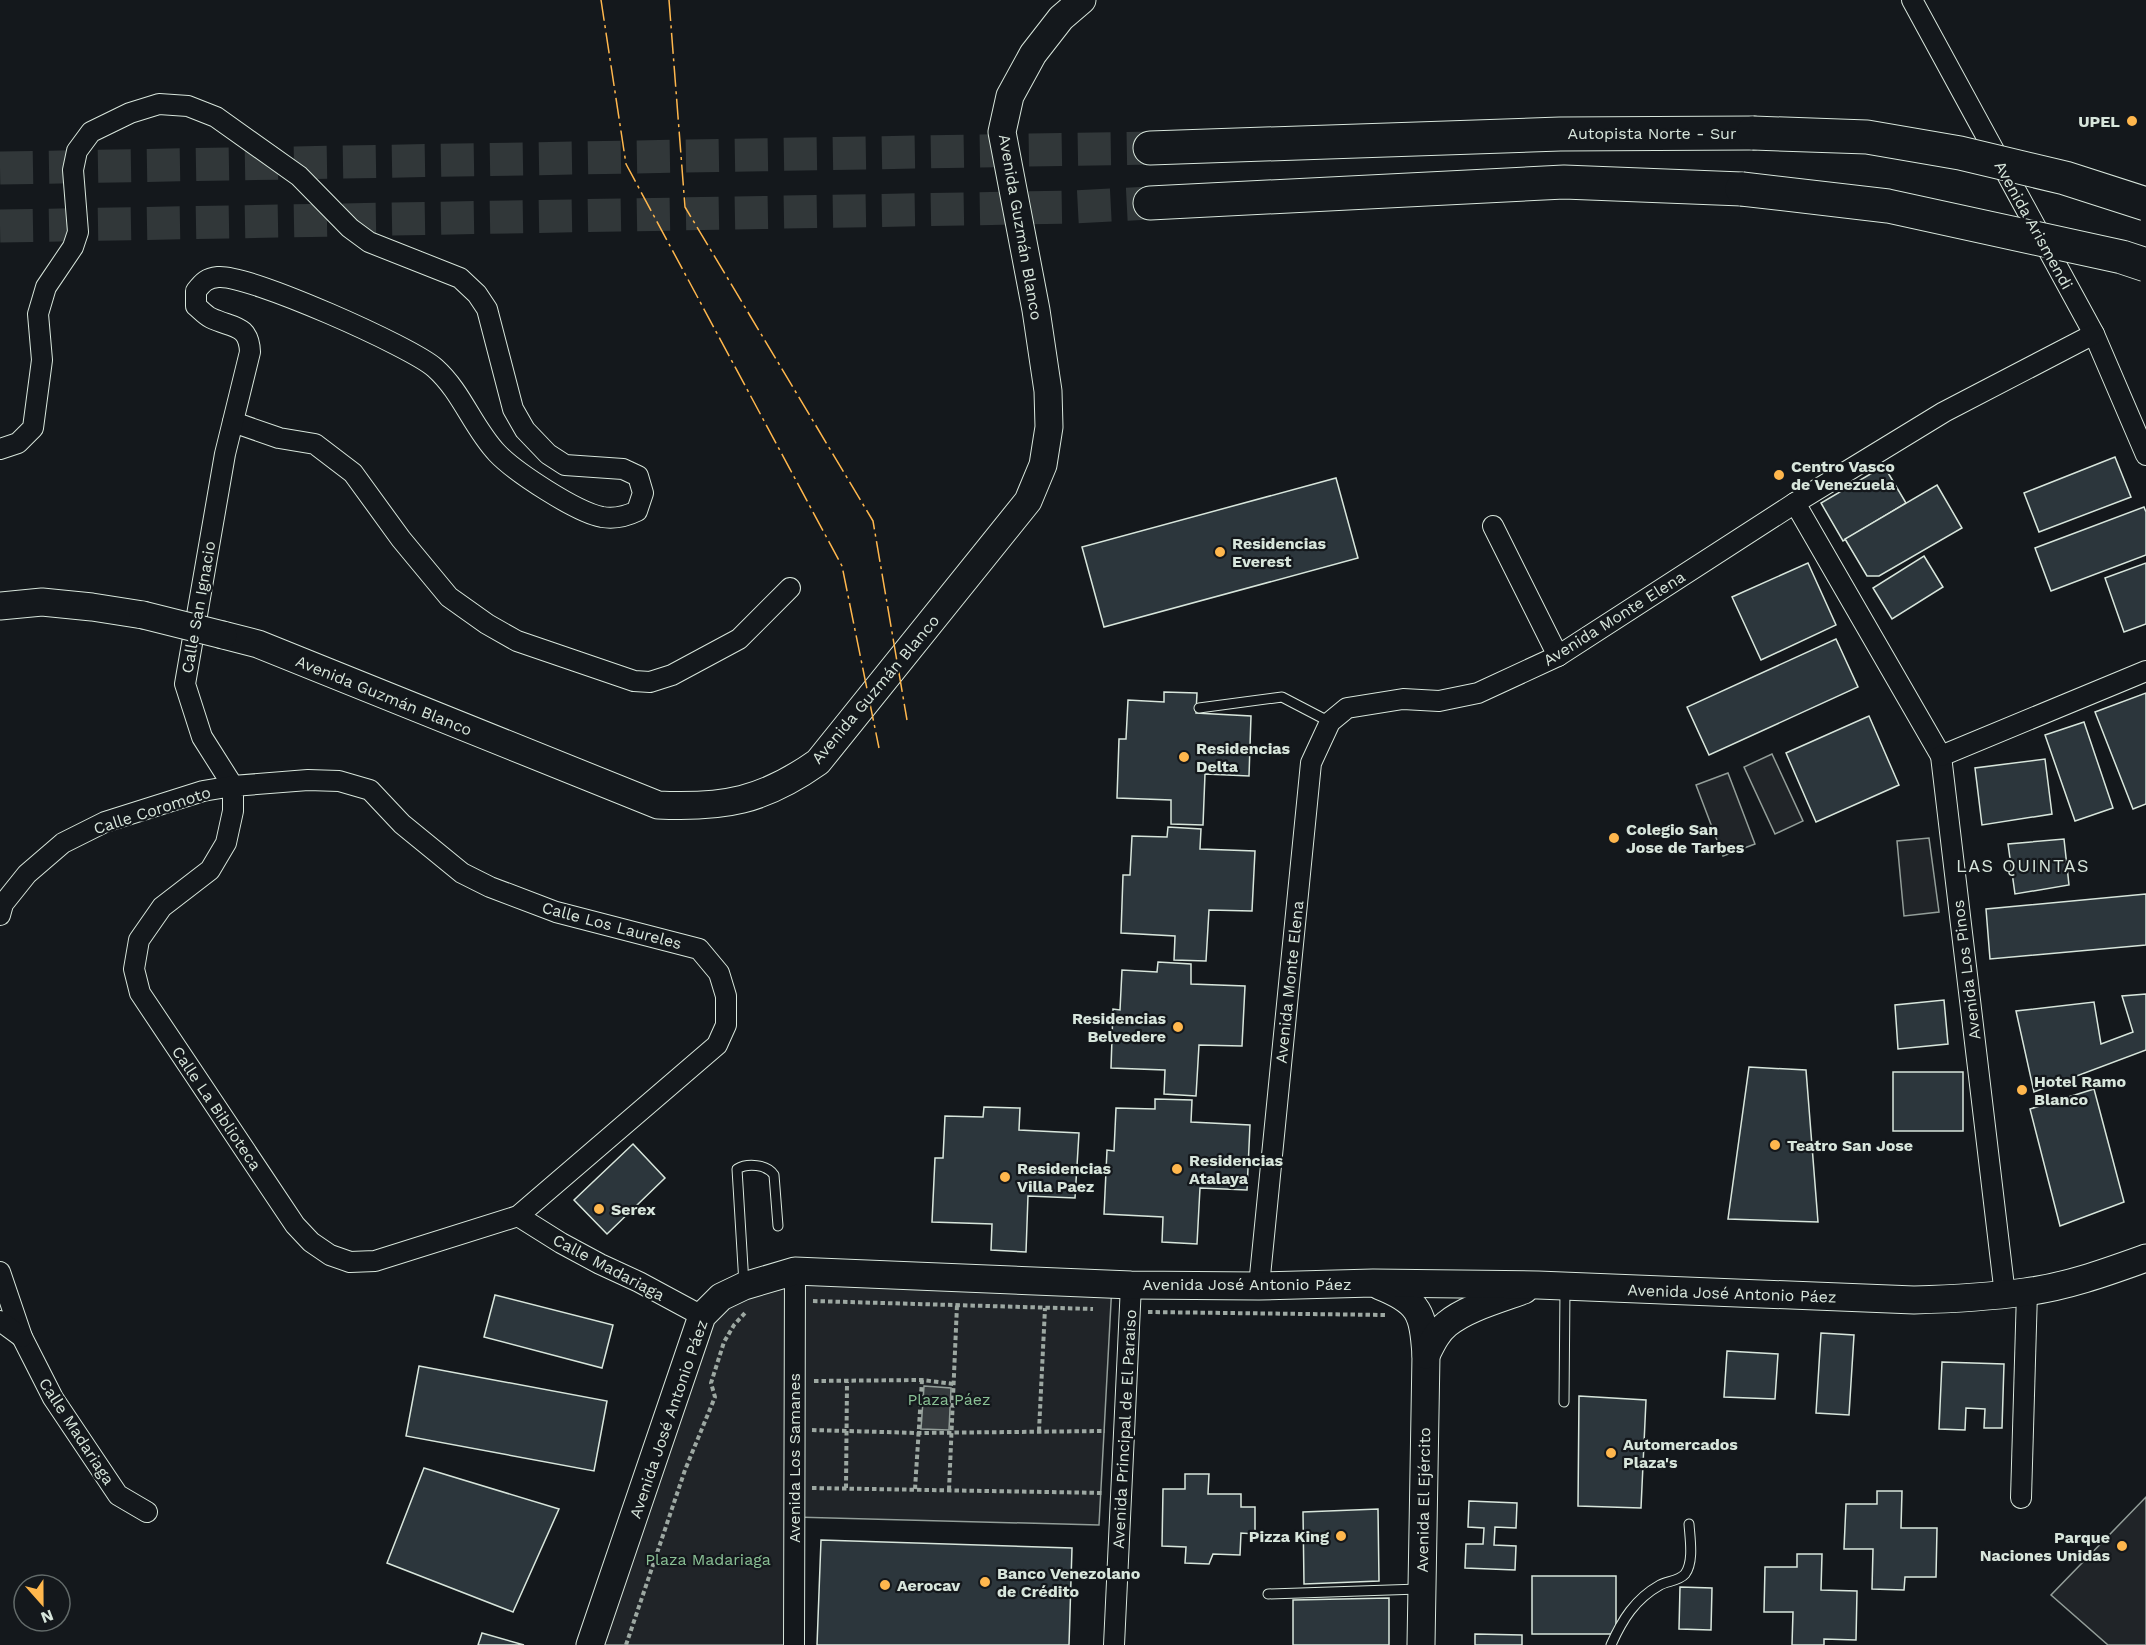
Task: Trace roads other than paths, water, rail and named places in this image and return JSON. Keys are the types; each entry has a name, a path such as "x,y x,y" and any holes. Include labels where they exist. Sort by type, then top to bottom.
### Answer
{"highway":[{"name":"Autopista Norte - Sur","path":"1150,148 1560,134 1753,133 1867,137 1960,153 2053,176 2146,204"},
{"path":"1150,203 1564,182 1742,189 1888,206 2122,257 2146,265"}],"main road":[{"name":"Avenida Guzmán Blanco","path":"0,606 42,602 92,607 143,615 258,644 658,805 696,807 716,805 758,796 793,780 818,762 1028,501 1043,465 1048,427 1048,391 1036,310 1002,132 1010,96 1033,54 1061,18 1082,0"},
{"name":"Avenida José Antonio Páez","path":"590,1645 702,1316 721,1297 748,1297 795,1271 1131,1285 1259,1286 1373,1283 1538,1285 1914,1300 2016,1293 2113,1270 2146,1257"},
{"name":"Avenida El Ejército","path":"1373,1283 1411,1301 1419,1313 1424,1328 1426,1354 1421,1645"},
{"path":"1426,1354 1435,1336 1454,1320 1497,1300 1538,1285"}],"street":[{"name":"Avenida Arismendi","path":"1912,0 2094,334 2146,455"},
{"name":"Calle San Ignacio","path":"0,449 18,443 33,428 42,360 38,314 46,287 73,247 78,232 73,170 77,151 91,132 130,113 159,104 188,106 216,117 299,176 350,228 369,242 460,278 477,294 487,309 513,409 525,430 548,454 565,465 623,469 638,476 643,493 637,511 622,518 601,517 573,506 535,482 497,453 451,384 434,367 412,352 274,291 220,276 206,279 196,291 196,306 208,317 243,330 250,338 250,352 225,454 185,684 202,737 233,786"},
{"name":"Avenida Monte Elena","path":"1259,1286 1311,763 1330,722 1347,708 1403,699 1439,701 1478,693 1558,656 1796,503 1944,412 2094,334"},
{"path":"233,422 279,438 315,444 353,472 401,539 449,597 487,624 517,641 634,681 650,682 672,675 739,639 789,588"},
{"name":"Avenida Los Pinos","path":"1796,503 1941,756 2016,1293 2020,1498"},
{"path":"1493,526 1558,656"},
{"path":"1941,756 2146,670"},
{"name":"Calle Los Laureles","path":"233,786 308,780 339,781 370,790 402,824 462,873 556,912 699,949 719,973 726,996 726,1025 717,1046 518,1216"},
{"name":"Calle Coromoto","path":"0,915 3,904 27,874 63,843 105,822 203,791 233,786"},
{"name":"Calle La Biblioteca","path":"233,786 232,811 226,843 210,870 162,907 139,940 134,969 140,993 172,1042 295,1225 311,1242 330,1255 350,1262 375,1261 518,1216"},
{"name":"Calle Madariaga","path":"518,1216 561,1243 639,1281 702,1316"},
{"name":"Avenida Los Samanes","path":"794,1645 795,1271"},
{"name":"Calle Madariaga","path":"0,1272 22,1337 52,1398 118,1495 147,1512"},
{"name":"Avenida Principal de El Paraiso","path":"1114,1645 1131,1285"},
{"name":"Calle Madariaga","path":"0,1321 22,1337"}],"lane":[{"path":"1199,708 1282,697 1330,722"},
{"path":"748,1297 736,1169 766,1167 774,1175 777,1226"},
{"path":"1564,1402 1565,1286"},
{"path":"1611,1645 1619,1626 1643,1596 1662,1584 1685,1575 1690,1559 1689,1524"},
{"path":"1268,1594 1422,1589"}],"tunnel":[{"path":"0,168 1150,148"},
{"path":"0,226 1073,207 1150,203"}],"place":[{"name":"UPEL","path":"2132,121"},
{"name":"Centro Vasco de Venezuela","path":"1779,475"},
{"name":"Residencias Everest","path":"1220,552"},
{"name":"Residencias Delta","path":"1184,757"},
{"name":"Colegio San Jose de Tarbes","path":"1614,838"},
{"name":"Residencias Belvedere","path":"1178,1027"},
{"name":"Hotel Ramo Blanco","path":"2022,1090"},
{"name":"Teatro San Jose","path":"1775,1145"},
{"name":"Residencias Atalaya","path":"1177,1169"},
{"name":"Residencias Villa Paez","path":"1005,1177"},
{"name":"Serex","path":"599,1209"},
{"name":"Automercados Plaza's","path":"1611,1453"},
{"name":"Pizza King","path":"1341,1536"},
{"name":"Parque Naciones Unidas","path":"2122,1546"},
{"name":"Banco Venezolano de Crédito","path":"985,1582"},
{"name":"Aerocav","path":"885,1585"}],"district":[{"name":"LAS QUINTAS","path":"2023,866"}],"park label":[{"name":"Plaza Páez","path":"949,1399"},
{"name":"Plaza Madariaga","path":"708,1559"}]}
